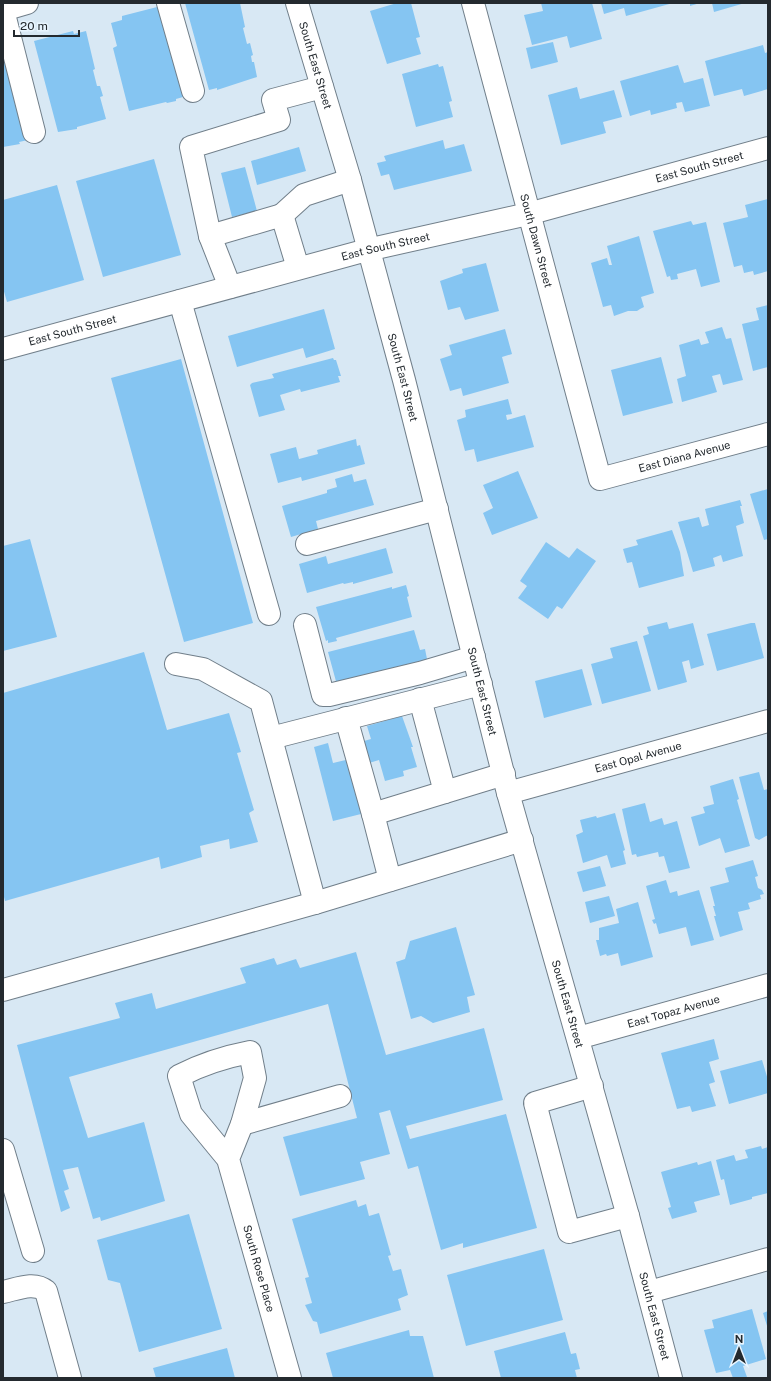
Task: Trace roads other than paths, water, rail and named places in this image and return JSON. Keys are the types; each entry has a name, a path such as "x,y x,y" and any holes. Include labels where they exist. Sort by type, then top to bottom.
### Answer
{"street":[{"path":"27,3 3,10 34,132"},
{"path":"168,3 193,91"},
{"name":"South East Street","path":"297,3 350,180 367,250 404,380 506,784 592,1086 649,1292 671,1378"},
{"name":"South Dawn Street","path":"474,3 528,214 600,479"},
{"path":"230,287 210,236 191,147 279,120 273,100 322,87"},
{"name":"East South Street","path":"3,349 298,268 367,250 528,214 768,148"},
{"path":"210,236 282,215 304,195 350,180"},
{"path":"282,215 298,268"},
{"path":"180,301 269,614"},
{"name":"East Diana Avenue","path":"600,479 768,434"},
{"path":"307,544 437,509"},
{"path":"305,625 323,695 329,695 412,675 474,657"},
{"path":"176,664 203,670 261,701 315,903"},
{"path":"271,738 481,684"},
{"path":"420,699 445,792"},
{"path":"346,718 390,880"},
{"name":"East Opal Avenue","path":"373,814 445,792 506,784 768,721"},
{"path":"3,990 315,903 522,840"},
{"name":"East Topaz Avenue","path":"578,1038 768,985"},
{"path":"250,1052 256,1078 242,1124 228,1159 191,1114 179,1076 212,1062 250,1052"},
{"path":"592,1086 534,1103 569,1232 628,1216"},
{"path":"242,1124 340,1096"},
{"path":"3,1150 33,1251"},
{"name":"South Rose Place","path":"228,1159 290,1378"},
{"path":"649,1292 768,1259"},
{"path":"3,1292 34,1285 42,1287 46,1291 70,1378"}]}
